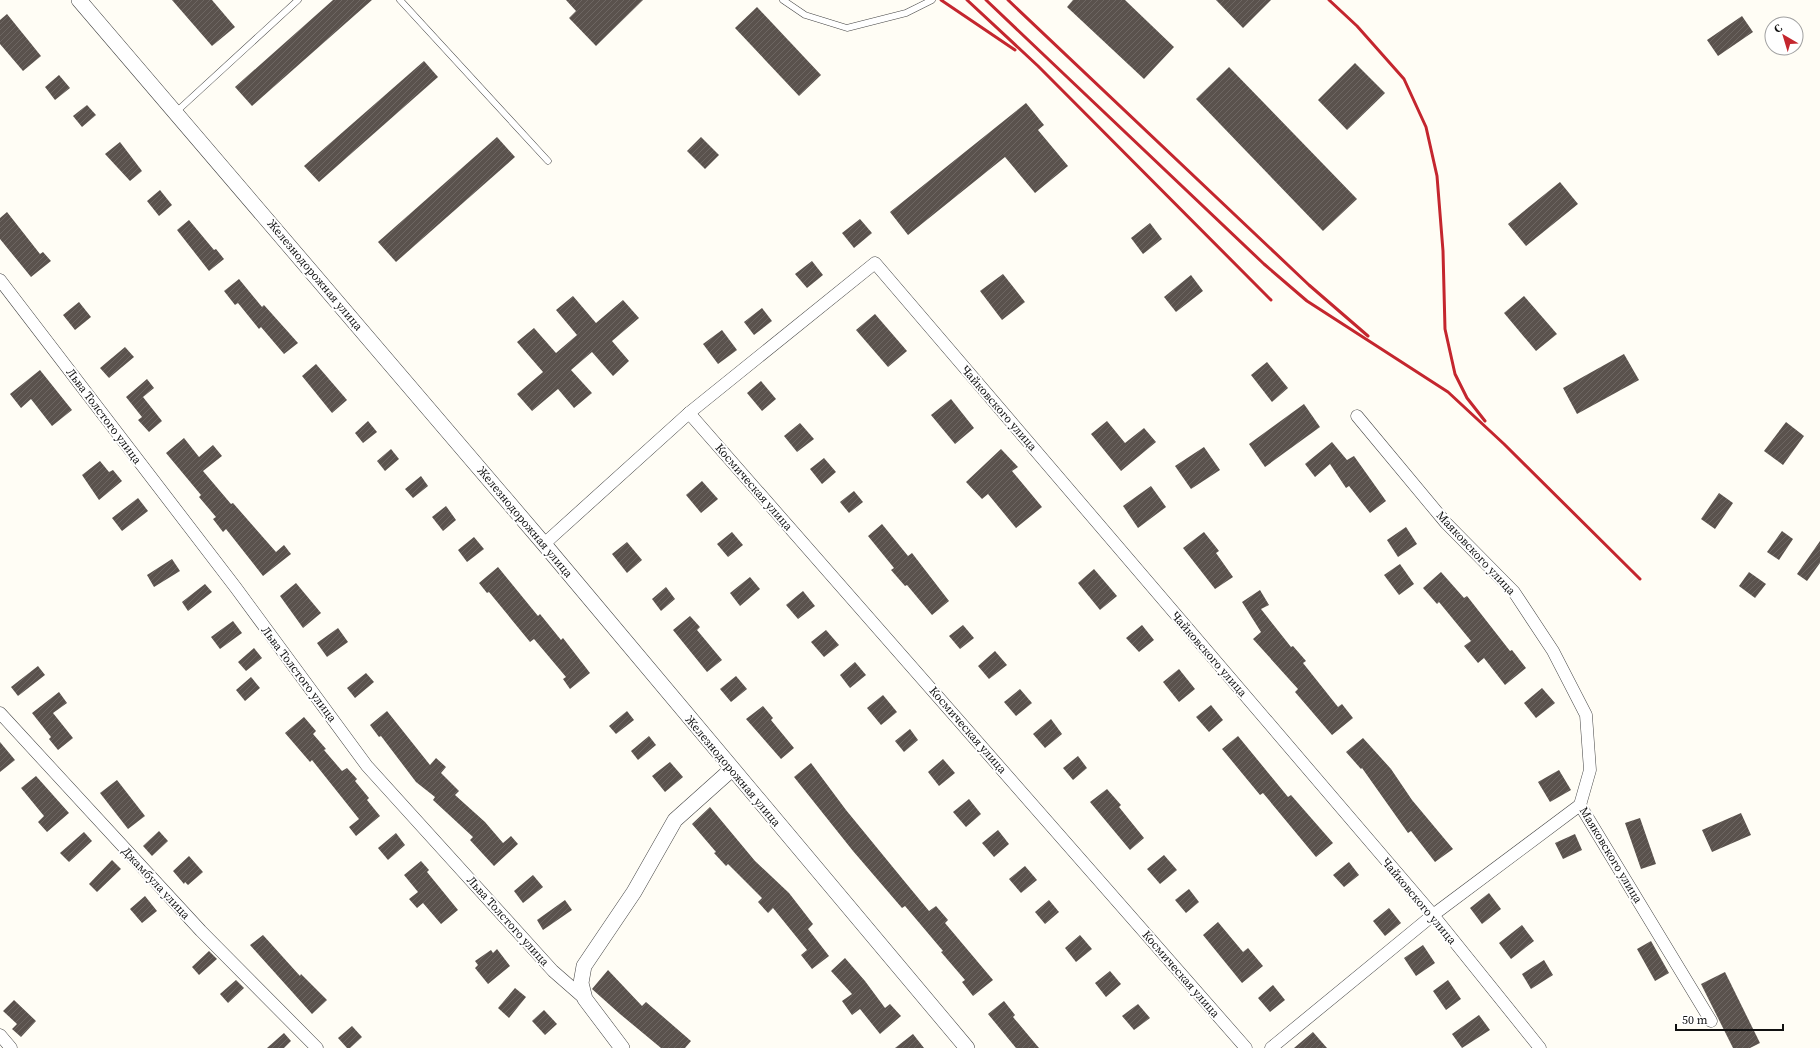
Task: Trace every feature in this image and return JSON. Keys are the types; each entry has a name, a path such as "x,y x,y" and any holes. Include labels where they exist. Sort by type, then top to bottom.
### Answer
{"street":[{"name":"Железнодорожная улица","path":"79,0 544,544 967,1048"},
{"name":"Чайковского улица","path":"689,413 875,263 1433,915 1540,1048"},
{"name":"Льва Толстого улица","path":"0,280 236,588 367,766 553,971 585,999 622,1048"},
{"path":"544,544 689,413"},
{"name":"Космическая улица","path":"689,413 1246,1048"},
{"name":"Маяковского улица","path":"1357,416 1446,523 1514,592 1553,651 1586,715 1590,770 1580,805 1712,1021"},
{"name":"Джамбула улица","path":"0,713 36,754 201,931 317,1048"},
{"path":"585,999 581,983 584,966 634,892 676,820 732,769"},
{"path":"1271,1048 1433,915 1580,805"},
{"path":"0,1034 11,1048"}],"lane":[{"path":"176,112 298,0"},
{"path":"400,0 548,161"},
{"path":"782,0 805,15 847,28 906,13 932,0"}],"building":[{"path":"172,0 212,0 235,27 212,46"},
{"path":"333,0 372,0 252,106 235,87"},
{"path":"566,0 643,0 596,46 569,18 576,11"},
{"path":"1073,0 1125,0 1174,47 1144,79 1067,7"},
{"path":"1216,0 1271,0 1243,28"},
{"path":"757,7 821,75 799,96 735,28"},
{"path":"7,14 41,56 23,71 0,44 0,20"},
{"path":"1742,16 1753,32 1718,56 1707,40"},
{"path":"424,61 438,77 319,182 304,166"},
{"path":"1355,63 1385,93 1347,130 1318,100"},
{"path":"1229,67 1357,199 1323,231 1196,99"},
{"path":"59,75 70,88 55,100 45,87"},
{"path":"1026,103 1044,125 1038,130 1068,166 1035,193 1005,157 908,235 890,212"},
{"path":"87,105 96,115 82,127 73,116"},
{"path":"497,137 515,157 396,262 378,242"},
{"path":"701,137 719,155 705,169 687,151"},
{"path":"120,142 142,171 130,181 105,154"},
{"path":"1560,182 1578,204 1526,246 1508,224"},
{"path":"160,190 172,205 159,216 147,201"},
{"path":"7,212 40,254 43,252 51,261 31,277 0,239 0,218"},
{"path":"860,219 872,233 854,248 842,233"},
{"path":"189,220 214,250 216,249 224,259 209,271 177,230"},
{"path":"1150,223 1162,239 1143,254 1131,238"},
{"path":"812,261 823,275 807,288 795,274"},
{"path":"1003,274 1025,302 1002,320 980,291"},
{"path":"1191,275 1203,291 1176,312 1164,297"},
{"path":"239,279 262,307 264,305 298,343 284,354 261,327 259,329 238,303 235,305 224,291"},
{"path":"573,296 596,323 623,300 639,318 612,341 629,361 613,376 592,352 571,370 592,393 574,408 558,389 532,411 517,394 543,372 517,342 534,328 556,353 577,335 556,310"},
{"path":"1524,296 1557,334 1536,351 1504,313"},
{"path":"79,302 91,317 75,330 63,315"},
{"path":"762,308 772,321 754,335 744,322"},
{"path":"875,314 907,351 888,367 856,330"},
{"path":"722,330 737,350 718,364 703,344"},
{"path":"125,347 134,357 109,378 100,368"},
{"path":"1624,354 1639,380 1577,414 1563,388"},
{"path":"1267,362 1288,388 1272,402 1251,375"},
{"path":"316,364 347,400 332,413 302,376"},
{"path":"40,370 72,410 52,426 31,399 21,408 10,394"},
{"path":"147,379 154,388 143,397 162,421 149,432 138,420 142,417 126,397"},
{"path":"761,381 776,399 762,411 747,393"},
{"path":"951,399 974,428 955,444 931,415"},
{"path":"1304,404 1320,427 1265,467 1249,444"},
{"path":"368,421 377,432 363,443 355,433"},
{"path":"1107,421 1125,443 1144,428 1156,442 1121,471 1091,434"},
{"path":"1786,422 1804,436 1783,465 1764,451"},
{"path":"800,423 814,439 797,452 784,436"},
{"path":"184,438 199,457 213,445 222,456 203,471 231,504 233,503 276,552 284,545 291,554 263,576 226,529 223,532 213,519 216,517 199,497 201,495 166,453"},
{"path":"1332,442 1347,460 1354,456 1386,501 1370,513 1349,486 1346,488 1330,464 1315,477 1305,464"},
{"path":"1204,447 1220,470 1191,489 1175,466"},
{"path":"391,449 399,459 385,471 377,461"},
{"path":"1001,449 1018,467 1012,471 1042,507 1016,528 988,494 982,499 966,482"},
{"path":"824,458 836,472 822,484 810,469"},
{"path":"100,461 109,472 113,470 122,481 99,500 82,475"},
{"path":"421,476 428,486 413,498 405,489"},
{"path":"702,481 718,499 701,513 686,495"},
{"path":"1151,486 1166,507 1138,528 1123,506"},
{"path":"854,491 863,502 849,513 840,502"},
{"path":"1719,493 1733,503 1715,529 1701,519"},
{"path":"138,498 148,511 122,531 112,518"},
{"path":"446,506 456,520 443,531 432,517"},
{"path":"882,524 908,556 912,553 949,601 932,615 907,585 905,586 891,570 894,568 868,536"},
{"path":"1406,527 1417,544 1398,557 1387,540"},
{"path":"1782,531 1793,539 1779,560 1767,552"},
{"path":"732,532 743,545 728,557 717,544"},
{"path":"1204,532 1219,551 1216,553 1233,577 1215,589 1183,548"},
{"path":"474,537 484,549 467,562 458,550"},
{"path":"1820,541 1820,563 1807,581 1797,574"},
{"path":"627,542 642,560 627,573 612,554"},
{"path":"172,559 180,571 154,587 147,575"},
{"path":"1400,564 1414,584 1399,595 1384,575"},
{"path":"498,567 538,616 540,614 561,640 563,638 590,673 570,689 563,679 566,677 534,639 530,642 489,592 487,593 479,583"},
{"path":"1094,569 1117,596 1100,610 1078,583"},
{"path":"1441,572 1464,598 1467,596 1510,651 1512,650 1526,668 1505,685 1484,658 1478,663 1464,646 1471,641 1439,602 1437,604 1423,588"},
{"path":"1749,572 1766,584 1755,598 1739,586"},
{"path":"750,577 760,589 740,606 730,593"},
{"path":"296,583 321,613 303,628 280,596"},
{"path":"205,584 212,592 188,611 182,602"},
{"path":"666,587 675,599 661,611 652,599"},
{"path":"1260,590 1269,605 1261,609 1291,647 1293,646 1306,661 1303,663 1338,707 1342,704 1353,718 1332,735 1295,692 1298,689 1253,639 1261,632 1242,602"},
{"path":"803,591 815,606 798,619 786,605"},
{"path":"690,616 700,627 697,630 722,660 707,672 673,630"},
{"path":"233,621 242,633 220,649 211,637"},
{"path":"963,625 974,638 960,649 949,636"},
{"path":"1142,625 1154,640 1139,652 1126,638"},
{"path":"338,628 348,642 327,657 317,643"},
{"path":"826,630 839,645 824,657 811,642"},
{"path":"254,648 262,658 246,671 238,662"},
{"path":"995,651 1007,665 989,679 978,666"},
{"path":"855,662 866,675 850,688 840,675"},
{"path":"38,666 45,675 18,696 11,687"},
{"path":"1179,669 1195,689 1179,702 1163,682"},
{"path":"366,673 374,682 355,698 347,688"},
{"path":"736,676 747,689 731,702 720,689"},
{"path":"251,677 260,688 245,701 236,690"},
{"path":"1542,688 1555,703 1536,718 1524,703"},
{"path":"1020,689 1032,703 1016,716 1004,702"},
{"path":"59,692 67,703 53,713 73,738 58,750 49,739 51,737 32,713"},
{"path":"883,695 897,712 881,725 867,708"},
{"path":"1211,705 1223,720 1209,732 1196,717"},
{"path":"763,706 773,718 771,720 794,748 781,759 746,719"},
{"path":"387,711 430,765 436,758 446,767 441,773 459,791 455,795 485,822 503,843 511,836 518,844 494,866 470,840 473,837 433,800 435,797 416,782 381,736 379,737 370,725"},
{"path":"627,711 634,720 616,734 609,726"},
{"path":"304,717 316,731 313,734 326,749 324,750 342,771 347,768 357,779 355,781 369,798 367,800 380,816 356,836 349,827 359,819 312,760 310,762 285,733"},
{"path":"1051,719 1062,734 1045,748 1033,734"},
{"path":"910,729 918,740 904,752 895,741"},
{"path":"649,736 656,745 638,760 631,751"},
{"path":"1238,736 1288,797 1291,795 1333,843 1316,857 1263,793 1260,795 1222,749"},
{"path":"1363,738 1391,769 1412,800 1453,849 1435,862 1411,831 1408,833 1362,768 1361,769 1346,752"},
{"path":"0,742 15,760 0,772"},
{"path":"1078,756 1087,768 1073,780 1063,768"},
{"path":"943,759 955,773 939,786 928,772"},
{"path":"670,762 683,777 665,792 652,776"},
{"path":"811,763 846,810 929,911 936,906 948,920 945,923 993,980 973,996 962,982 965,980 941,952 943,951 905,906 902,908 853,851 794,777"},
{"path":"1559,770 1571,790 1550,802 1538,782"},
{"path":"36,776 69,813 47,832 38,822 44,816 21,788"},
{"path":"117,780 145,816 128,829 100,793"},
{"path":"1107,789 1121,805 1119,807 1144,838 1130,850 1090,802"},
{"path":"969,799 981,814 966,827 953,812"},
{"path":"710,807 755,861 789,893 813,924 808,929 829,956 812,969 801,955 807,950 773,908 768,913 758,902 762,898 728,864 726,866 692,824"},
{"path":"1741,813 1751,835 1712,852 1702,830"},
{"path":"1640,818 1656,864 1641,869 1625,823"},
{"path":"998,830 1009,844 994,857 982,843"},
{"path":"159,831 168,841 152,856 143,846"},
{"path":"84,832 92,841 69,862 60,853"},
{"path":"396,833 405,845 388,860 378,848"},
{"path":"1575,834 1582,850 1563,859 1555,843"},
{"path":"1164,855 1177,870 1160,884 1147,869"},
{"path":"189,856 203,872 188,885 185,882 184,884 173,871"},
{"path":"112,860 121,869 97,892 89,884"},
{"path":"421,861 429,870 427,872 458,910 441,924 423,903 417,908 409,899 418,892 404,875"},
{"path":"1349,862 1359,875 1344,887 1333,875"},
{"path":"1025,866 1037,880 1021,893 1009,879"},
{"path":"533,875 543,887 523,903 514,891"},
{"path":"1189,889 1199,902 1186,913 1175,900"},
{"path":"1489,893 1501,909 1482,924 1470,908"},
{"path":"145,896 157,911 142,923 130,909"},
{"path":"565,900 572,910 543,930 537,920"},
{"path":"1049,900 1059,912 1045,924 1035,912"},
{"path":"1389,908 1401,923 1385,936 1373,921"},
{"path":"1218,922 1243,952 1248,948 1263,966 1242,983 1203,935"},
{"path":"1522,925 1534,941 1511,959 1499,943"},
{"path":"263,935 300,976 301,974 327,1000 312,1014 250,945"},
{"path":"1080,935 1092,949 1076,962 1065,948"},
{"path":"1651,941 1669,973 1655,981 1637,949"},
{"path":"1423,945 1435,963 1416,976 1404,958"},
{"path":"497,949 510,966 488,984 475,968 478,965 475,961 491,950 493,953"},
{"path":"209,951 217,959 199,975 192,967"},
{"path":"845,958 865,981 885,1008 890,1004 901,1016 880,1034 860,1009 852,1015 842,1001 852,994 831,971"},
{"path":"1544,960 1553,975 1531,989 1522,974"},
{"path":"608,970 642,1006 646,1002 691,1041 685,1048 661,1048 592,989"},
{"path":"1110,971 1121,984 1106,997 1095,983"},
{"path":"1725,972 1760,1043 1750,1048 1733,1048 1701,984"},
{"path":"236,980 244,988 228,1003 220,994"},
{"path":"1448,980 1461,999 1446,1010 1433,991"},
{"path":"1273,985 1285,1000 1270,1012 1258,998"},
{"path":"515,988 526,997 509,1018 498,1008"},
{"path":"14,1000 36,1021 21,1037 12,1029 17,1024 3,1011"},
{"path":"1004,1001 1015,1015 1013,1017 1039,1048 1016,1048 988,1014"},
{"path":"1138,1004 1150,1018 1134,1030 1122,1016"},
{"path":"544,1010 557,1024 545,1035 532,1021"},
{"path":"1479,1015 1490,1030 1462,1048 1452,1034"},
{"path":"352,1026 362,1037 350,1048 347,1048 338,1038"},
{"path":"1313,1032 1327,1048 1294,1048"},
{"path":"284,1033 291,1041 284,1048 267,1048"},
{"path":"913,1034 924,1048 895,1048"}],"railway":[{"path":"941,0 1015,50"},
{"path":"967,0 1038,66 1271,300"},
{"path":"986,0 1264,264 1307,301 1448,392 1504,444 1640,579"},
{"path":"1008,0 1309,285 1368,336"},
{"path":"1329,0 1357,26 1404,79 1426,127 1437,176 1443,251 1445,329 1455,374 1467,398 1485,421"}]}
